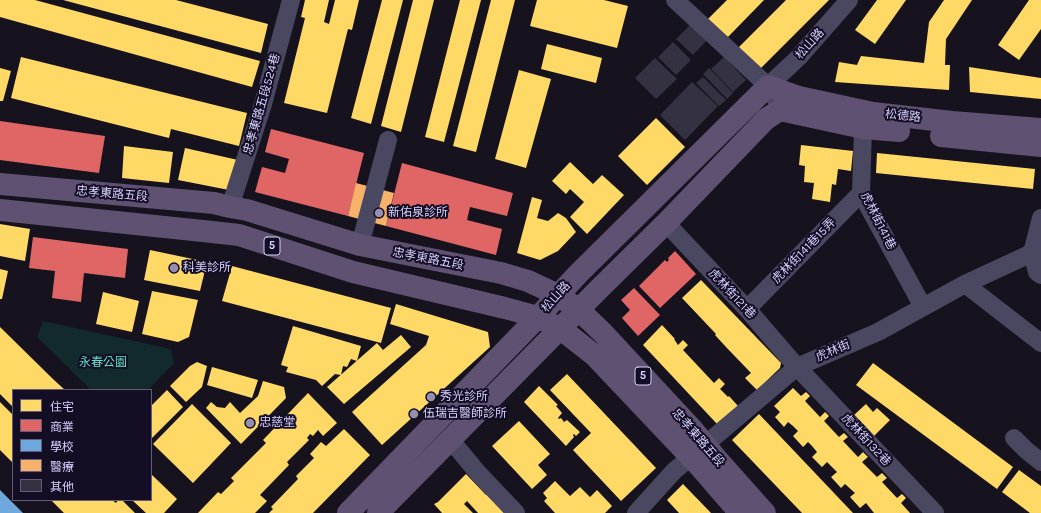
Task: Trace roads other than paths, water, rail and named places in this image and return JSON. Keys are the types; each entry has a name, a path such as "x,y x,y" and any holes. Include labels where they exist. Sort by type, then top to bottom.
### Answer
{"main road":[{"name":"松德路","path":"768,86 799,97 873,113 952,122 1041,129"},
{"name":"松山路","path":"348,513 538,317 583,268 768,86"},
{"name":"松德路","path":"780,110 863,128 1041,146"},
{"name":"松山路","path":"378,513 666,223 766,119 780,110"},
{"name":"忠孝東路五段","path":"0,184 214,203 247,210 360,245 501,273 528,281 558,296 579,310 603,333 698,451 740,513"},
{"path":"220,233 230,207"},
{"name":"忠孝東路五段","path":"0,210 239,235 353,272 538,317 561,329 594,355 765,513"}],"street":[{"name":"忠孝東路五段524巷","path":"230,207 263,104 291,0"},
{"path":"676,0 768,86 780,110"},
{"name":"松山路","path":"768,86 798,58 849,0"},
{"name":"虎林街141巷","path":"863,128 861,193 923,307"},
{"path":"360,245 388,140"},
{"name":"虎林街141巷15弄","path":"747,309 861,193"},
{"path":"1041,218 1032,253 1036,272 1041,275"},
{"name":"虎林街121巷","path":"666,223 747,309 796,367"},
{"name":"虎林街","path":"636,513 674,471 796,367 878,332 965,284 1032,253"},
{"path":"965,284 1041,343"},
{"name":"虎林街132巷","path":"796,367 935,513"},
{"path":"1014,438 1041,462"},
{"path":"449,441 516,513"}],"place":[{"name":"新佑泉診所","path":"379,213"},
{"name":"科美診所","path":"174,268"},
{"name":"秀光診所","path":"431,397"},
{"name":"伍瑞吉醫師診所","path":"414,414"},
{"name":"忠慈堂","path":"250,423"}],"park label":[{"name":"永春公園","path":"103,363"}]}
